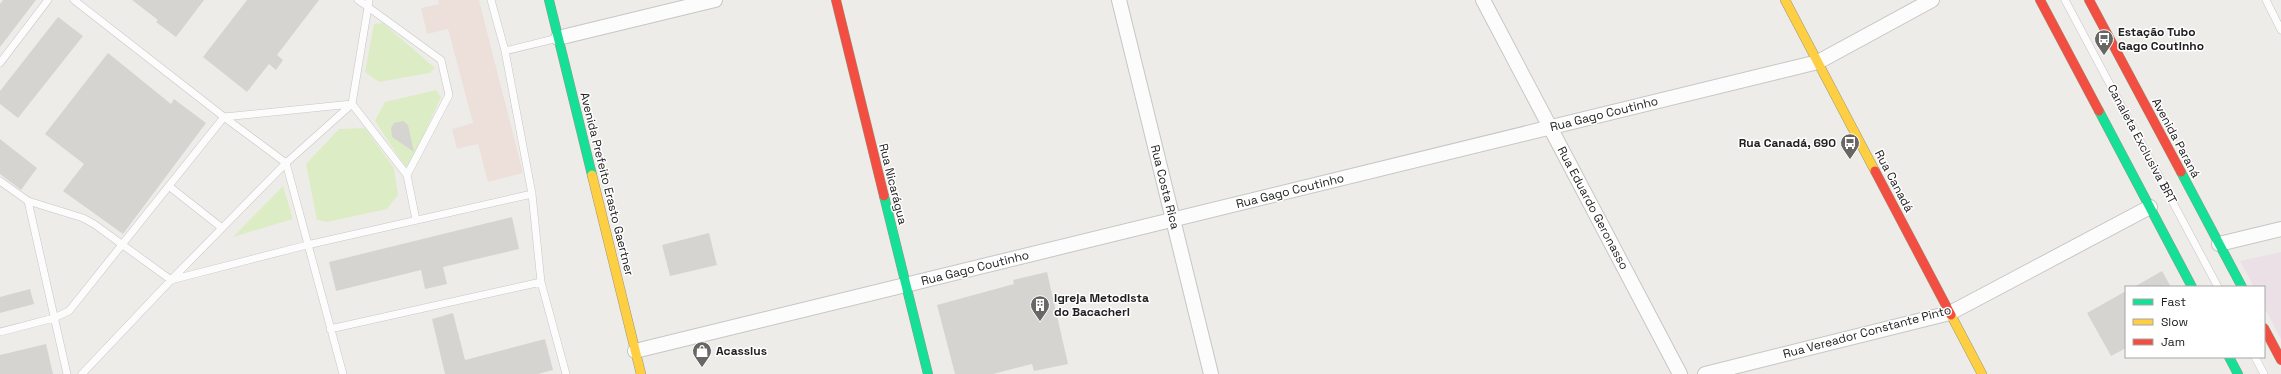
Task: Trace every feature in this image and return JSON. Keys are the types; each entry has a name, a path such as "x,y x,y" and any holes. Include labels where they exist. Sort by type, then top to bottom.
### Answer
{"main road":[{"name":"Avenida Prefeito Erasto Gaertner","path":"549,0 641,374"},
{"name":"Rua Nicarágua","path":"836,0 928,374"},
{"name":"Rua Canadá","path":"1785,0 1982,374"},
{"path":"2040,0 2191,286"},
{"name":"Avenida Paraná","path":"2090,0 2241,286"},
{"path":"2265,330 2281,360"},
{"path":"2230,358 2238,374"}],"street":[{"path":"558,38 715,0"},
{"name":"Rua Costa Rica","path":"1119,0 1212,374"},
{"name":"Rua Eduardo Geronasso","path":"1483,0 1680,374"},
{"name":"Rua Gago Coutinho","path":"635,351 1818,62 1932,0"},
{"name":"Rua Vereador Constante Pinto","path":"1705,374 1950,312 2150,207"},
{"path":"2220,244 2281,229"}],"lane":[{"path":"0,63 48,0"},
{"path":"74,0 224,117 286,163 343,374"},
{"path":"358,0 369,3 441,60 449,95 407,175"},
{"path":"491,0 505,51 532,194 541,282 566,374"},
{"name":"Canaleta Exclusiva BRT","path":"2066,0 2217,286"},
{"path":"2266,0 2281,30"},
{"path":"82,374 171,280 286,163 352,104 369,3"},
{"path":"505,51 558,38"},
{"path":"0,332 54,318 69,311 122,244 170,187 224,117 352,104"},
{"path":"352,104 407,175 416,220"},
{"path":"0,181 28,201 83,218 122,244 171,280"},
{"path":"170,187 222,228"},
{"path":"171,280 308,245 532,194"},
{"path":"28,201 67,374"},
{"path":"330,329 541,282"},
{"path":"2256,358 2264,374"}],"shaded area":[{"path":"438,0 479,0 523,173 488,182 478,144 457,149 452,129 473,123 448,29 427,34 421,8 439,4"},
{"path":"2281,252 2281,339 2265,309 2265,286 2253,286 2240,261"}],"green space":[{"path":"383,23 435,68 430,73 379,82 365,72 374,24"},
{"path":"436,90 441,97 410,165 405,166 375,121 385,102"},
{"path":"365,128 394,168 398,195 387,209 327,222 317,220 306,164 339,129"},
{"path":"283,186 293,219 233,237"}],"building":[{"path":"3,0 36,0 0,47 0,4"},
{"path":"132,0 204,0 176,37 156,22 158,20"},
{"path":"247,0 319,0 277,55 283,60 276,70 269,64 247,92 203,57"},
{"path":"58,17 83,36 18,118 0,104 0,91"},
{"path":"108,53 171,104 174,99 206,123 123,234 63,191 84,164 45,134"},
{"path":"403,121 408,125 414,152 392,137 391,128 394,123"},
{"path":"0,139 37,168 21,190 0,174"},
{"path":"512,217 519,249 443,267 447,284 425,289 421,270 336,291 329,262"},
{"path":"709,233 717,265 670,276 662,245"},
{"path":"2162,271 2170,286 2136,286"},
{"path":"1047,272 1068,364 1034,371 1032,364 993,374 955,374 937,305 1014,284 1013,280"},
{"path":"30,289 34,304 0,313 0,297"},
{"path":"2125,292 2125,349 2111,356 2087,313"},
{"path":"453,313 465,360 545,339 553,370 538,374 445,374 432,319"},
{"path":"46,344 53,374 0,374 0,355"}],"traffic: fast":[{"path":"549,0 592,175"},
{"path":"2099,111 2191,286"},
{"path":"2181,172 2241,286"},
{"path":"884,196 928,374"},
{"path":"2230,358 2238,374"}],"traffic: slow":[{"path":"1785,0 1875,171"},
{"path":"592,175 641,374"},
{"path":"1951,315 1982,374"}],"traffic: jam":[{"path":"836,0 884,196"},
{"path":"2040,0 2099,111"},
{"path":"2089,0 2181,172"},
{"path":"1875,171 1951,315"},
{"path":"2265,330 2281,360"}],"place":[{"name":"Estação Tubo Gago Coutinho","path":"2104,56"},
{"name":"Rua Canadá, 690","path":"1850,160"},
{"name":"Igreja Metodista do Bacacheri","path":"1040,322"},
{"name":"Acassius","path":"702,368"}]}
